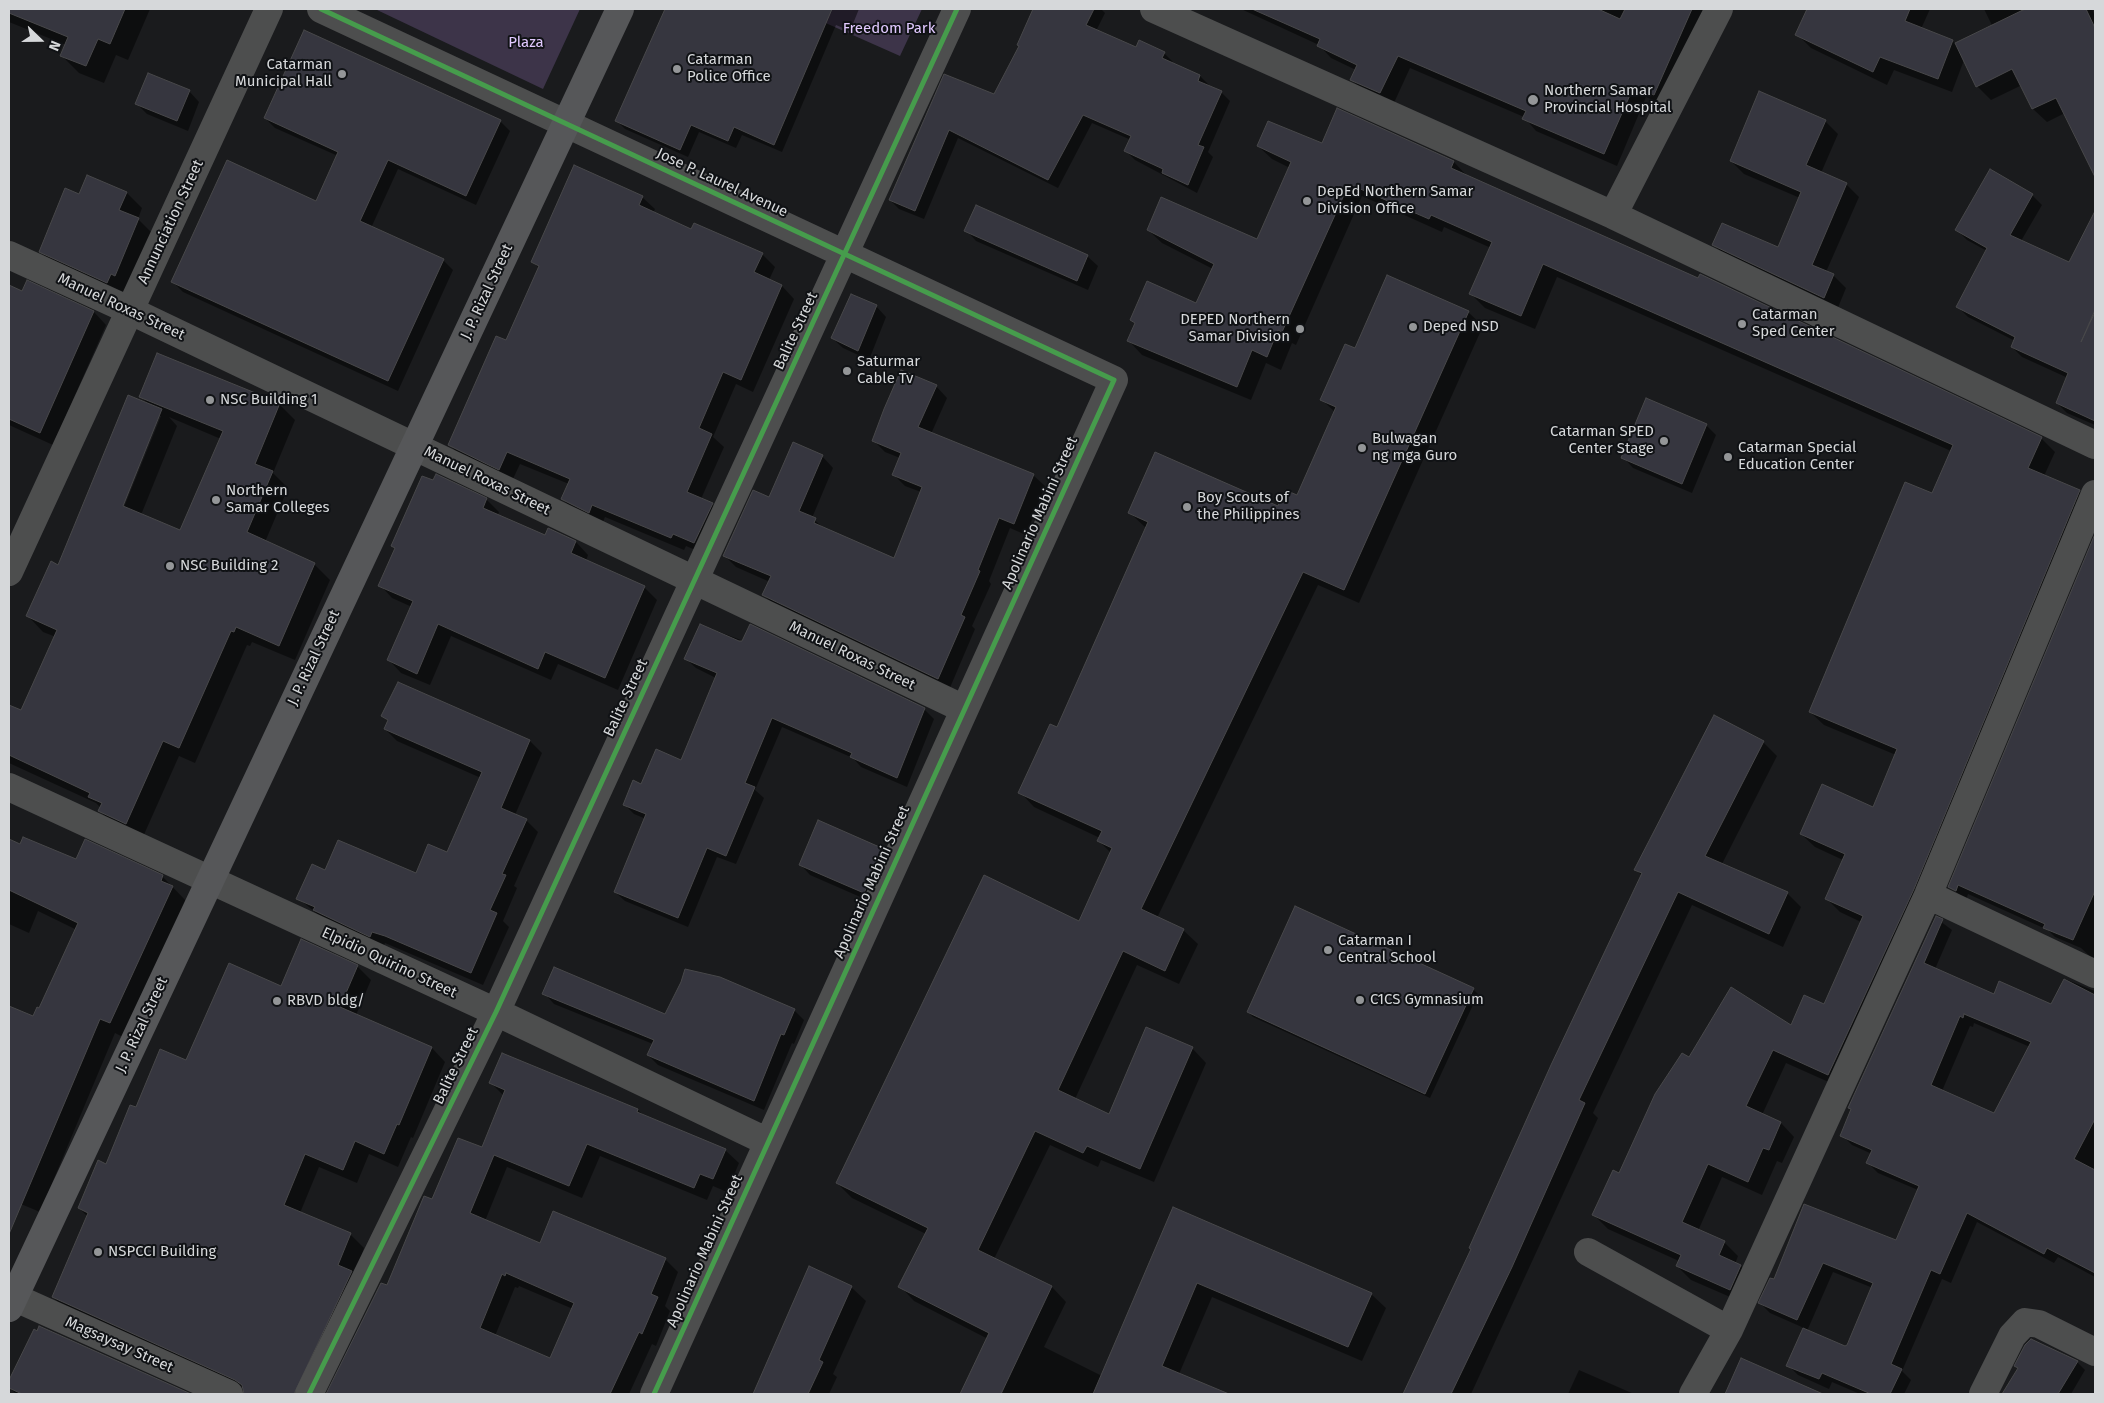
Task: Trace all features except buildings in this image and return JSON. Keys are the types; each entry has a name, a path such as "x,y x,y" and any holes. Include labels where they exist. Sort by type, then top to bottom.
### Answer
{"main road":[{"name":"J. P. Rizal Street","path":"10,1300 620,9"}],"street":[{"name":"Annunciation Street","path":"9,572 269,9"},
{"name":"Jose P. Laurel Avenue","path":"321,9 1114,380"},
{"name":"Balite Street","path":"309,1394 496,1012 694,580 846,255 957,9"},
{"path":"1154,9 1613,215 2095,445"},
{"path":"1613,215 1719,9"},
{"name":"Manuel Roxas Street","path":"9,256 131,311 964,710"},
{"name":"Apolinario Mabini Street","path":"654,1394 1114,380"},
{"path":"1693,1394 1729,1330 1928,894 2095,494"},
{"name":"Elpidio Quirino Street","path":"9,787 496,1012 768,1142"},
{"path":"1928,894 2095,974"},
{"path":"1588,1252 1729,1330"},
{"name":"Magsaysay Street","path":"10,1300 228,1394"},
{"path":"1983,1394 2012,1336 2025,1322 2039,1324 2095,1352"}],"green space":[{"name":"Plaza","path":"375,9 580,9 543,89"},
{"name":"Freedom Park","path":"794,9 922,9 900,56"}],"cycle path":[{"path":"321,9 1114,380 654,1394"},
{"path":"309,1394 496,1012 957,9"}],"place":[{"name":"Catarman Police Office","path":"677,69"},
{"name":"Catarman Municipal Hall","path":"342,74"},
{"name":"Northern Samar Provincial Hospital","path":"1533,100"},
{"name":"DepEd Northern Samar Division Office","path":"1307,201"},
{"name":"Catarman Sped Center","path":"1742,324"},
{"name":"Deped NSD","path":"1413,327"},
{"name":"DEPED Northern Samar Division","path":"1300,329"},
{"name":"Saturmar Cable Tv","path":"847,371"},
{"name":"NSC Building 1","path":"210,400"},
{"name":"Catarman SPED Center Stage","path":"1664,441"},
{"name":"Bulwagan ng mga Guro","path":"1362,448"},
{"name":"Catarman Special Education Center","path":"1728,457"},
{"name":"Northern Samar Colleges","path":"216,500"},
{"name":"Boy Scouts of the Philippines","path":"1187,507"},
{"name":"NSC Building 2","path":"170,566"},
{"name":"Catarman I Central School","path":"1328,950"},
{"name":"C1CS Gymnasium","path":"1360,1000"},
{"name":"RBVD bldg/","path":"277,1001"},
{"name":"NSPCCI Building","path":"98,1252"}]}
